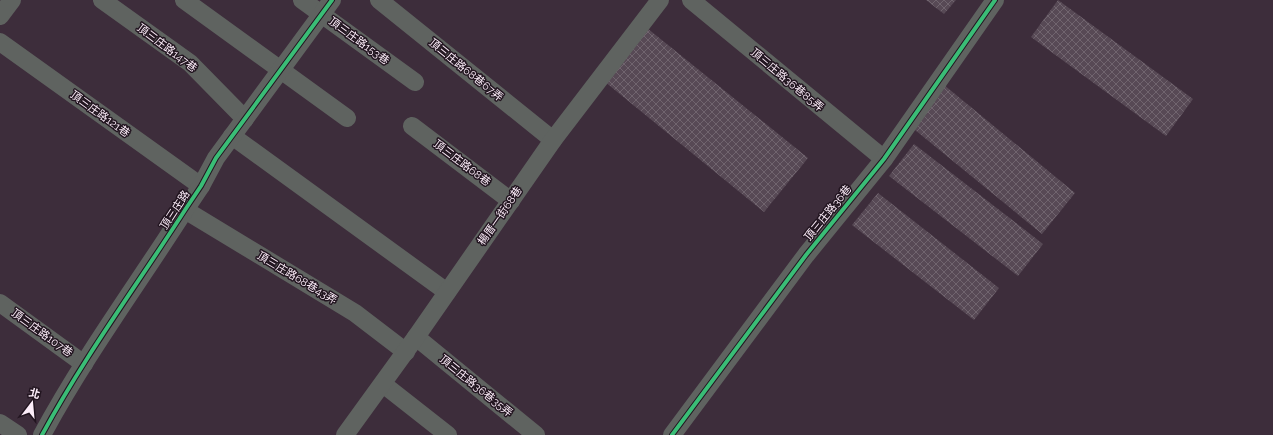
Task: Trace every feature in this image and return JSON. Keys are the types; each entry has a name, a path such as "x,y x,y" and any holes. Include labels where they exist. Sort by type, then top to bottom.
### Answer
{"street":[{"path":"0,16 12,0"},
{"name":"頂三庄路147巷","path":"102,0 190,63 245,119"},
{"path":"184,0 347,118"},
{"name":"頂三庄路153巷","path":"302,0 327,7 415,82"},
{"name":"頂三庄路68巷67弄","path":"379,0 554,140"},
{"name":"楊厝一街68巷","path":"345,435 406,352 554,140 660,0"},
{"name":"頂三庄路36巷85弄","path":"691,0 884,159"},
{"name":"頂三庄路36巷","path":"672,435 806,255 884,159 995,0"},
{"name":"頂三庄路","path":"42,435 57,406 201,186 216,158 327,7"},
{"name":"頂三庄路121巷","path":"0,42 201,186"},
{"name":"頂三庄路68巷","path":"412,126 511,201"},
{"path":"232,136 447,292"},
{"name":"頂三庄路68巷43弄","path":"185,210 355,313 406,352"},
{"name":"頂三庄路107巷","path":"0,303 84,364"},
{"name":"頂三庄路36巷35弄","path":"416,337 536,435"},
{"path":"383,384 448,435"},
{"path":"0,422 18,435"}],"building":[{"path":"926,0 956,0 944,14"},
{"path":"1058,0 1193,99 1166,136 1031,37"},
{"path":"642,24 808,158 764,212 599,77"},
{"path":"938,80 1075,193 1042,234 904,121"},
{"path":"914,144 1043,244 1018,276 889,176"},
{"path":"878,193 999,288 974,320 852,225"}],"cycle path":[{"path":"42,435 75,377 201,186 216,158 332,0"},
{"path":"672,435 806,255 884,159 995,0"}]}
